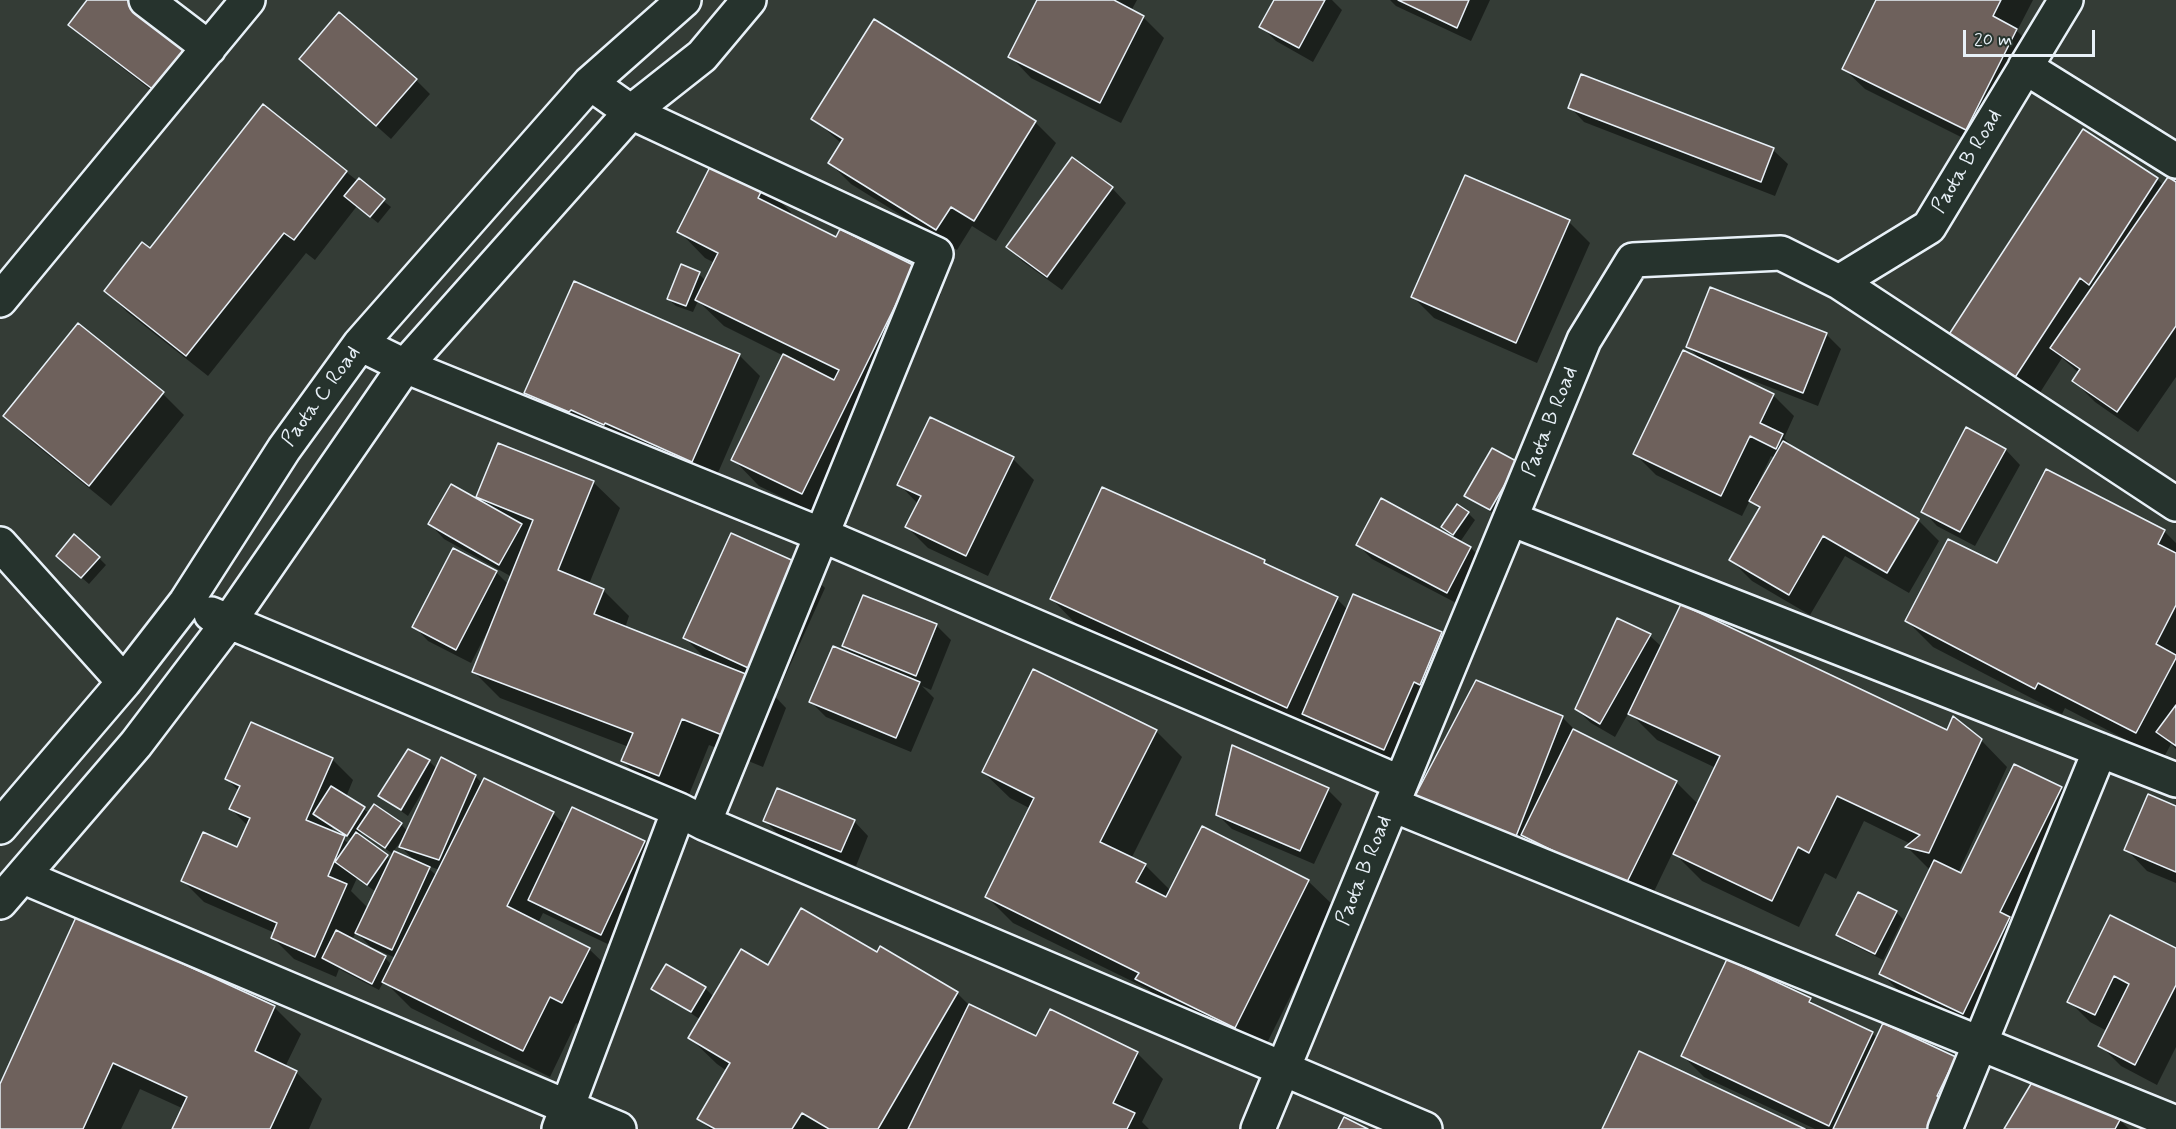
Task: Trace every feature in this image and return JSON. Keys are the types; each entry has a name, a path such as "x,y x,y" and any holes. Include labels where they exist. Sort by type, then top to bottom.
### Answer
{"street":[{"path":"146,0 209,48"},
{"path":"0,300 248,0"},
{"name":"Paota C Road","path":"0,827 124,682 186,602 284,449 360,344 590,83 684,0"},
{"path":"0,902 24,877 136,744 228,623 405,366 631,112 702,56 750,0"},
{"name":"Paota B Road","path":"1258,1129 1584,340 1633,260 1782,253 1839,282 1929,227 2066,0"},
{"path":"2025,67 2176,161"},
{"path":"563,1118 692,817 822,535 936,254 631,112 590,83"},
{"path":"1839,282 2176,504"},
{"path":"360,344 405,366 822,535 1397,794 1980,1043 2176,1123"},
{"path":"1511,519 2176,780"},
{"path":"0,544 124,682"},
{"path":"186,602 228,623 692,817 1283,1071 1425,1129"},
{"path":"1945,1129 2100,750"},
{"path":"24,877 563,1118 619,1129"}],"building":[{"path":"87,0 136,0 196,46 159,94 68,25"},
{"path":"1037,0 1114,0 1144,16 1100,103 1008,57"},
{"path":"1274,0 1325,0 1299,48 1259,27"},
{"path":"1398,0 1469,0 1457,28"},
{"path":"1876,0 2001,0 1993,16 2017,29 1966,130 1842,69"},
{"path":"339,12 417,79 376,126 299,59"},
{"path":"874,19 1036,121 974,221 951,207 936,230 828,163 843,139 811,119"},
{"path":"1581,74 1774,148 1761,182 1568,108"},
{"path":"263,104 347,171 294,240 284,233 186,356 104,291 142,242 150,248"},
{"path":"2083,129 2158,178 2089,285 2080,278 2012,382 1946,339"},
{"path":"1072,157 1113,187 1047,277 1006,247"},
{"path":"714,159 765,184 758,198 836,237 840,229 915,266 802,494 731,460 783,354 834,380 839,370 695,300 718,253 677,232"},
{"path":"1465,175 1570,220 1516,343 1411,297"},
{"path":"2168,177 2176,182 2176,326 2117,412 2072,381 2080,369 2050,348"},
{"path":"359,178 385,199 370,217 344,196"},
{"path":"681,264 700,272 686,306 667,299"},
{"path":"574,281 740,354 692,462 605,423 604,425 524,393"},
{"path":"1710,287 1827,333 1803,393 1686,347"},
{"path":"78,323 164,392 89,486 3,416"},
{"path":"1683,350 1774,394 1760,423 1783,434 1776,449 1750,436 1721,496 1633,454"},
{"path":"930,417 1014,457 966,556 905,527 921,496 897,485"},
{"path":"1966,427 2006,449 1960,532 1921,512"},
{"path":"1783,441 1919,519 1887,573 1823,536 1789,595 1729,560 1760,507 1749,501"},
{"path":"498,443 594,481 558,570 604,589 594,614 761,680 737,741 682,719 659,776 621,761 633,733 472,672 533,520 476,497"},
{"path":"1492,448 1518,462 1490,510 1464,496"},
{"path":"2046,469 2165,530 2158,544 2176,553 2176,605 2156,644 2176,655 2176,658 2136,733 2038,683 2035,689 1905,621 1948,539 1997,563"},
{"path":"451,484 522,524 499,565 428,524"},
{"path":"1102,487 1265,560 1264,563 1338,597 1287,708 1050,599"},
{"path":"1381,498 1471,547 1447,593 1356,545"},
{"path":"1457,504 1469,512 1453,535 1441,527"},
{"path":"731,533 805,566 757,672 683,638"},
{"path":"74,534 100,557 81,578 56,556"},
{"path":"453,548 497,571 456,650 412,627"},
{"path":"1353,594 1442,632 1420,685 1414,682 1384,750 1302,714"},
{"path":"863,595 937,624 916,676 842,646"},
{"path":"1681,604 1947,730 1953,716 1982,739 1929,853 1905,847 1920,835 1837,796 1809,853 1798,847 1772,901 1673,854 1720,756 1628,714"},
{"path":"1617,618 1651,634 1600,724 1575,709"},
{"path":"833,646 920,682 896,738 809,702"},
{"path":"1033,669 1157,730 1100,842 1146,864 1136,882 1166,897 1202,826 1309,880 1235,1028 1135,979 1139,973 985,897 1034,798 982,772"},
{"path":"1476,680 1563,716 1513,844 1415,796"},
{"path":"2176,705 2176,746 2156,732"},
{"path":"251,722 333,758 306,820 345,836 328,876 347,884 315,957 271,938 277,923 181,881 203,832 237,847 250,818 229,809 240,786 225,779"},
{"path":"1573,729 1677,781 1625,886 1521,835"},
{"path":"1232,745 1329,788 1300,851 1216,815"},
{"path":"408,749 430,760 401,810 378,796"},
{"path":"441,757 476,775 439,860 399,847"},
{"path":"2014,764 2062,787 2000,912 2010,917 1963,1014 1879,974 1934,860 1961,873"},
{"path":"484,778 554,812 507,906 590,948 562,1003 550,997 523,1051 382,982"},
{"path":"331,786 365,807 347,836 313,814"},
{"path":"777,788 855,820 841,852 763,821"},
{"path":"2148,794 2176,806 2176,872 2124,850"},
{"path":"374,804 402,823 385,848 357,829"},
{"path":"572,807 645,841 601,935 528,900"},
{"path":"356,832 388,855 367,885 335,862"},
{"path":"394,851 430,867 392,950 355,933"},
{"path":"1858,892 1897,911 1875,954 1836,935"},
{"path":"801,908 877,952 880,946 958,992 878,1129 829,1129 802,1113 792,1129 715,1129 697,1119 730,1063 688,1038 741,949 768,965"},
{"path":"77,915 275,1006 255,1051 297,1071 270,1129 172,1129 187,1097 113,1063 83,1129 0,1129 0,1084"},
{"path":"2110,915 2176,948 2176,985 2135,1065 2098,1046 2129,984 2114,976 2095,1015 2067,1002"},
{"path":"336,930 386,956 372,984 322,958"},
{"path":"1727,959 1811,998 1809,1002 1873,1032 1829,1126 1681,1056"},
{"path":"666,964 706,987 691,1012 651,989"},
{"path":"969,1004 1036,1036 1050,1009 1138,1052 1113,1103 1135,1113 1127,1129 908,1129"},
{"path":"1883,1023 1956,1057 1937,1096 1949,1101 1935,1129 1833,1129"},
{"path":"1639,1051 1805,1129 1602,1129"},
{"path":"2040,1069 2121,1118 2115,1129 2004,1129"},
{"path":"1344,1117 1368,1129 1338,1129"}]}
